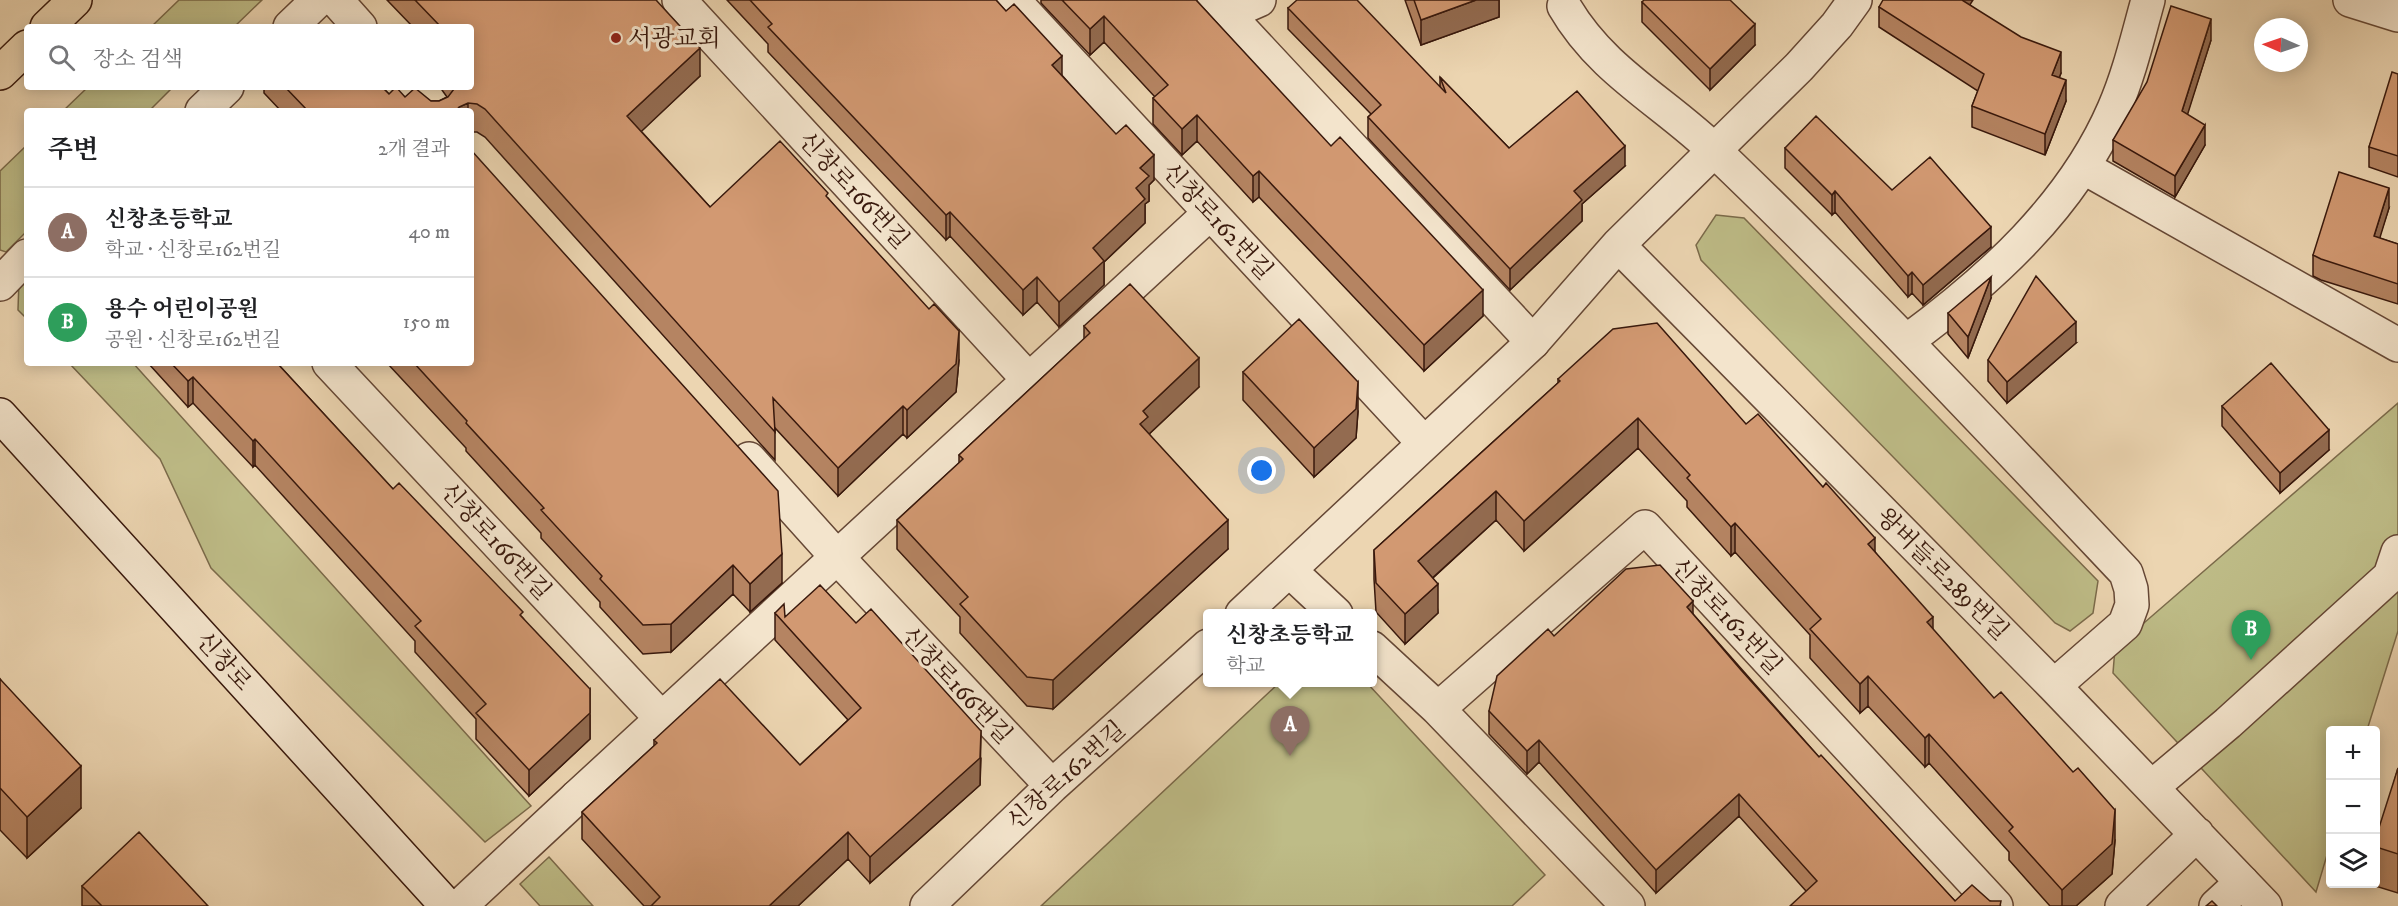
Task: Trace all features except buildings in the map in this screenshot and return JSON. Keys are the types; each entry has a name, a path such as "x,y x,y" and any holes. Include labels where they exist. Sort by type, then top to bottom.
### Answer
{"main road":[{"path":"50,24 75,0"},
{"path":"0,73 24,50"}],"street":[{"path":"293,24 318,0"},
{"path":"336,0 357,24"},
{"name":"신창로166번길","path":"679,0 1029,380"},
{"name":"신창로162번길","path":"1013,0 1423,442"},
{"path":"1221,7 1259,0"},
{"path":"1247,609 1423,442 1533,342 1618,245 1798,67 1837,25 1855,0"},
{"path":"1907,341 1957,305 2011,255 2083,167 2114,108 2148,0"},
{"path":"2350,0 2398,15"},
{"path":"1563,3 1575,25 1604,59 1715,151 1907,341 2126,573 2131,589 2132,605 2125,624 2054,686"},
{"path":"1221,7 1533,342"},
{"path":"205,108 224,90"},
{"path":"2083,167 2398,345"},
{"path":"460,906 1210,213"},
{"name":"왕버들로289번길","path":"1618,245 2054,686 2265,906"},
{"path":"0,284 24,259"},
{"name":"신창로166번길","path":"331,366 662,719"},
{"name":"신창로","path":"0,416 447,906"},
{"name":"신창로166번길","path":"726,433 837,557 1052,786"},
{"name":"신창로162번길","path":"1438,709 1645,527 1996,906"},
{"path":"2152,787 2228,723 2390,576 2398,552"},
{"path":"1289,570 1331,609"},
{"name":"신창로162번길","path":"927,906 1052,786 1203,650"},
{"path":"1377,653 1438,709 1628,906"},
{"path":"2122,906 2197,834"},
{"path":"2216,906 2242,882"}],"shaded area":[{"path":"179,0 262,0 237,24 154,24"},
{"path":"85,90 170,90 152,108 66,108"},
{"path":"24,148 24,234 6,252 0,250 0,171"},
{"path":"1716,215 1744,218 2098,581 2093,613 2070,631 2055,623 1701,260 1696,245"},
{"path":"24,274 24,316 18,310 19,280"},
{"path":"72,366 136,366 531,806 485,842 211,568 160,459"},
{"path":"2398,403 2398,631 2368,726 2326,726 2326,858 2316,892 2113,673 2115,648"},
{"path":"1275,687 1371,687 1545,875 1512,906 1041,906"},
{"path":"549,857 593,906 540,906 520,884"}],"place":[{"name":"서광교회","path":"616,38"},
{"name":"용수 어린이공원","path":"2251,660"},
{"name":"신창초등학교","path":"1290,756"}]}
